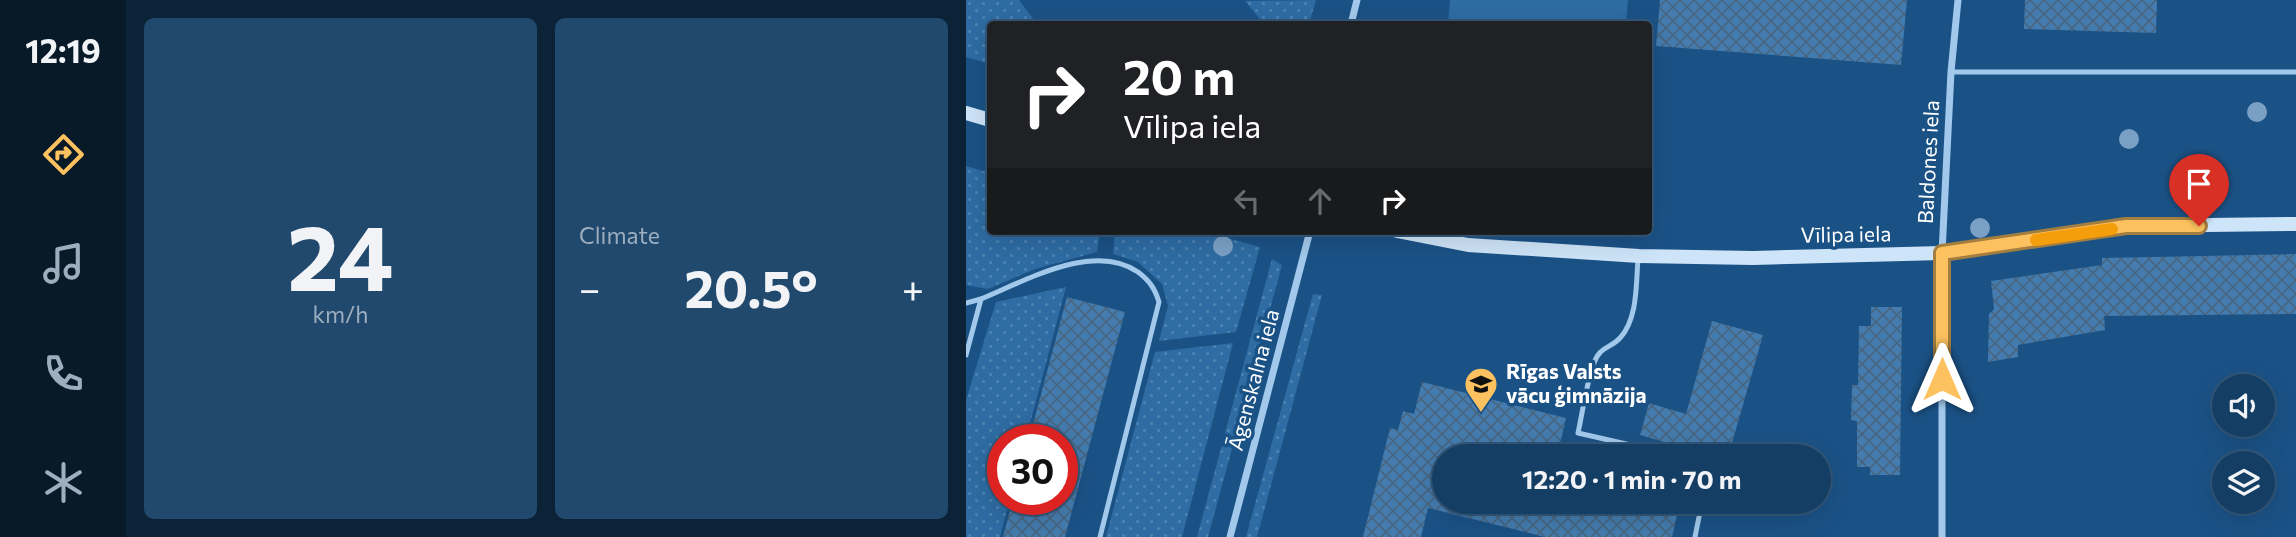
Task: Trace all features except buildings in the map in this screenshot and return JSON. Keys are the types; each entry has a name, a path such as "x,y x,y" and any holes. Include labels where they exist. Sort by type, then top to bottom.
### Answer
{"street":[{"path":"1352,21 1357,0"},
{"name":"Baldones iela","path":"1942,537 1942,253 1951,72 1958,0"},
{"path":"966,113 987,119"},
{"name":"Vīlipa iela","path":"1417,235 1468,245 1639,256 1753,258 1942,253 2126,226 2296,224"},
{"name":"Āgenskalna iela","path":"1230,537 1309,235"}],"lane":[{"path":"1951,72 2296,72"},
{"path":"1626,444 1578,433 1594,363 1601,349 1619,340 1628,328 1633,312 1639,256"},
{"path":"966,303 1074,263 1105,259 1129,266 1147,278 1155,289 1159,302 1100,537"},
{"path":"966,355 981,299"},
{"path":"1695,537 1700,514"}],"shaded area":[{"path":"966,0 1019,0 1035,21 987,21 987,63 966,57"},
{"path":"1316,0 1310,21 1262,21 1245,1"},
{"path":"1450,0 1628,0 1626,21 1448,21"},
{"path":"966,166 987,172 987,235 1099,235 1097,252 1035,269 988,289 966,285"},
{"path":"1115,235 1216,235 1260,247 1236,332 1159,341 1168,306 1162,284 1138,262 1113,254"},
{"path":"1272,259 1282,265 1208,537 1197,537"},
{"path":"1066,287 1030,424 987,424 987,515 1006,515 1000,537 966,537 966,400 996,302"},
{"path":"1313,294 1322,295 1257,537 1246,537"},
{"path":"1233,343 1182,537 1106,537 1155,352"}],"slow traffic":[{"path":"2036,240 2112,229"}],"place":[{"name":"Rīgas Valsts vācu ģimnāzija","path":"1481,414"}],"route":[{"path":"1942,379 1942,253 2126,226 2199,226"}]}
